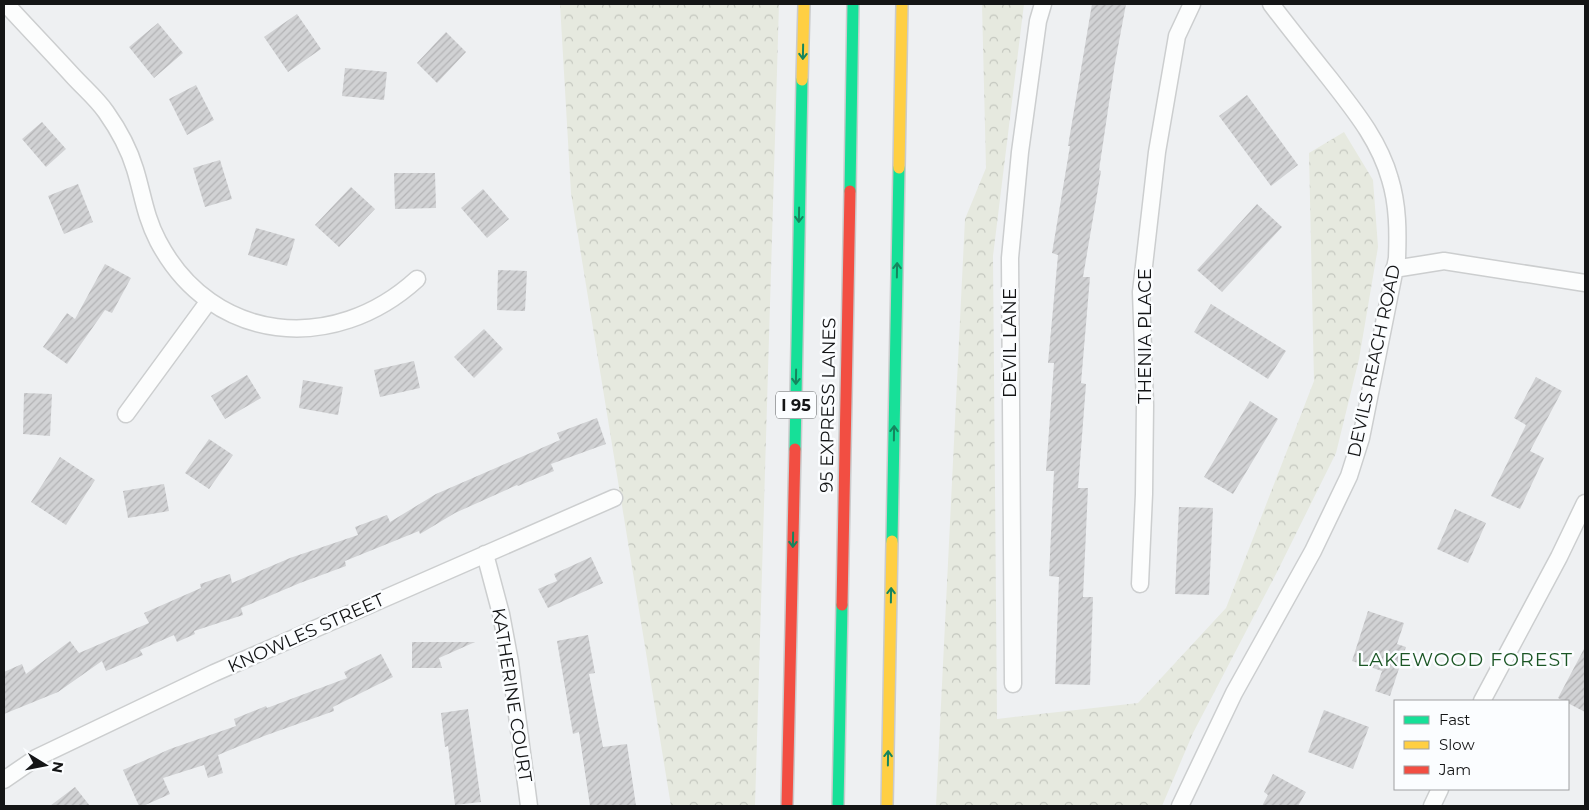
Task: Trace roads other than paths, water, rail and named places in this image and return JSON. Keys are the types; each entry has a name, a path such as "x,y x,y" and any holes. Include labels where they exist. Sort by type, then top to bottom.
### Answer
{"highway":[{"name":"I 95","path":"787,806 804,4"},
{"name":"95 EXPRESS LANES","path":"838,806 853,4"},
{"path":"887,806 902,4"}],"street":[{"path":"6,4 106,111 122,138 135,168 145,212 158,242 176,269 197,293 208,302 252,322 274,327 311,328 329,326 358,317 384,304 416,279"},
{"name":"DEVIL LANE","path":"1013,684 1010,258 1020,152 1038,20 1043,4"},
{"name":"THENIA PLACE","path":"1140,584 1145,404 1141,292 1158,152 1177,36 1192,4"},
{"name":"DEVILS REACH ROAD","path":"1180,806 1234,693 1271,623 1296,583 1349,476 1361,438 1394,269 1398,239 1396,208 1390,178 1379,149 1364,122 1271,4"},
{"path":"1394,269 1444,261 1585,283"},
{"path":"126,414 208,302"},
{"name":"KNOWLES STREET","path":"4,780 36,758 214,673 614,498"},
{"path":"1483,700 1560,557 1585,503"},
{"name":"KATHERINE COURT","path":"486,554 501,614 510,662 529,806"},
{"path":"1432,806 1440,790"}],"district":[{"name":"LAKEWOOD FOREST","path":"1465,659"}]}
